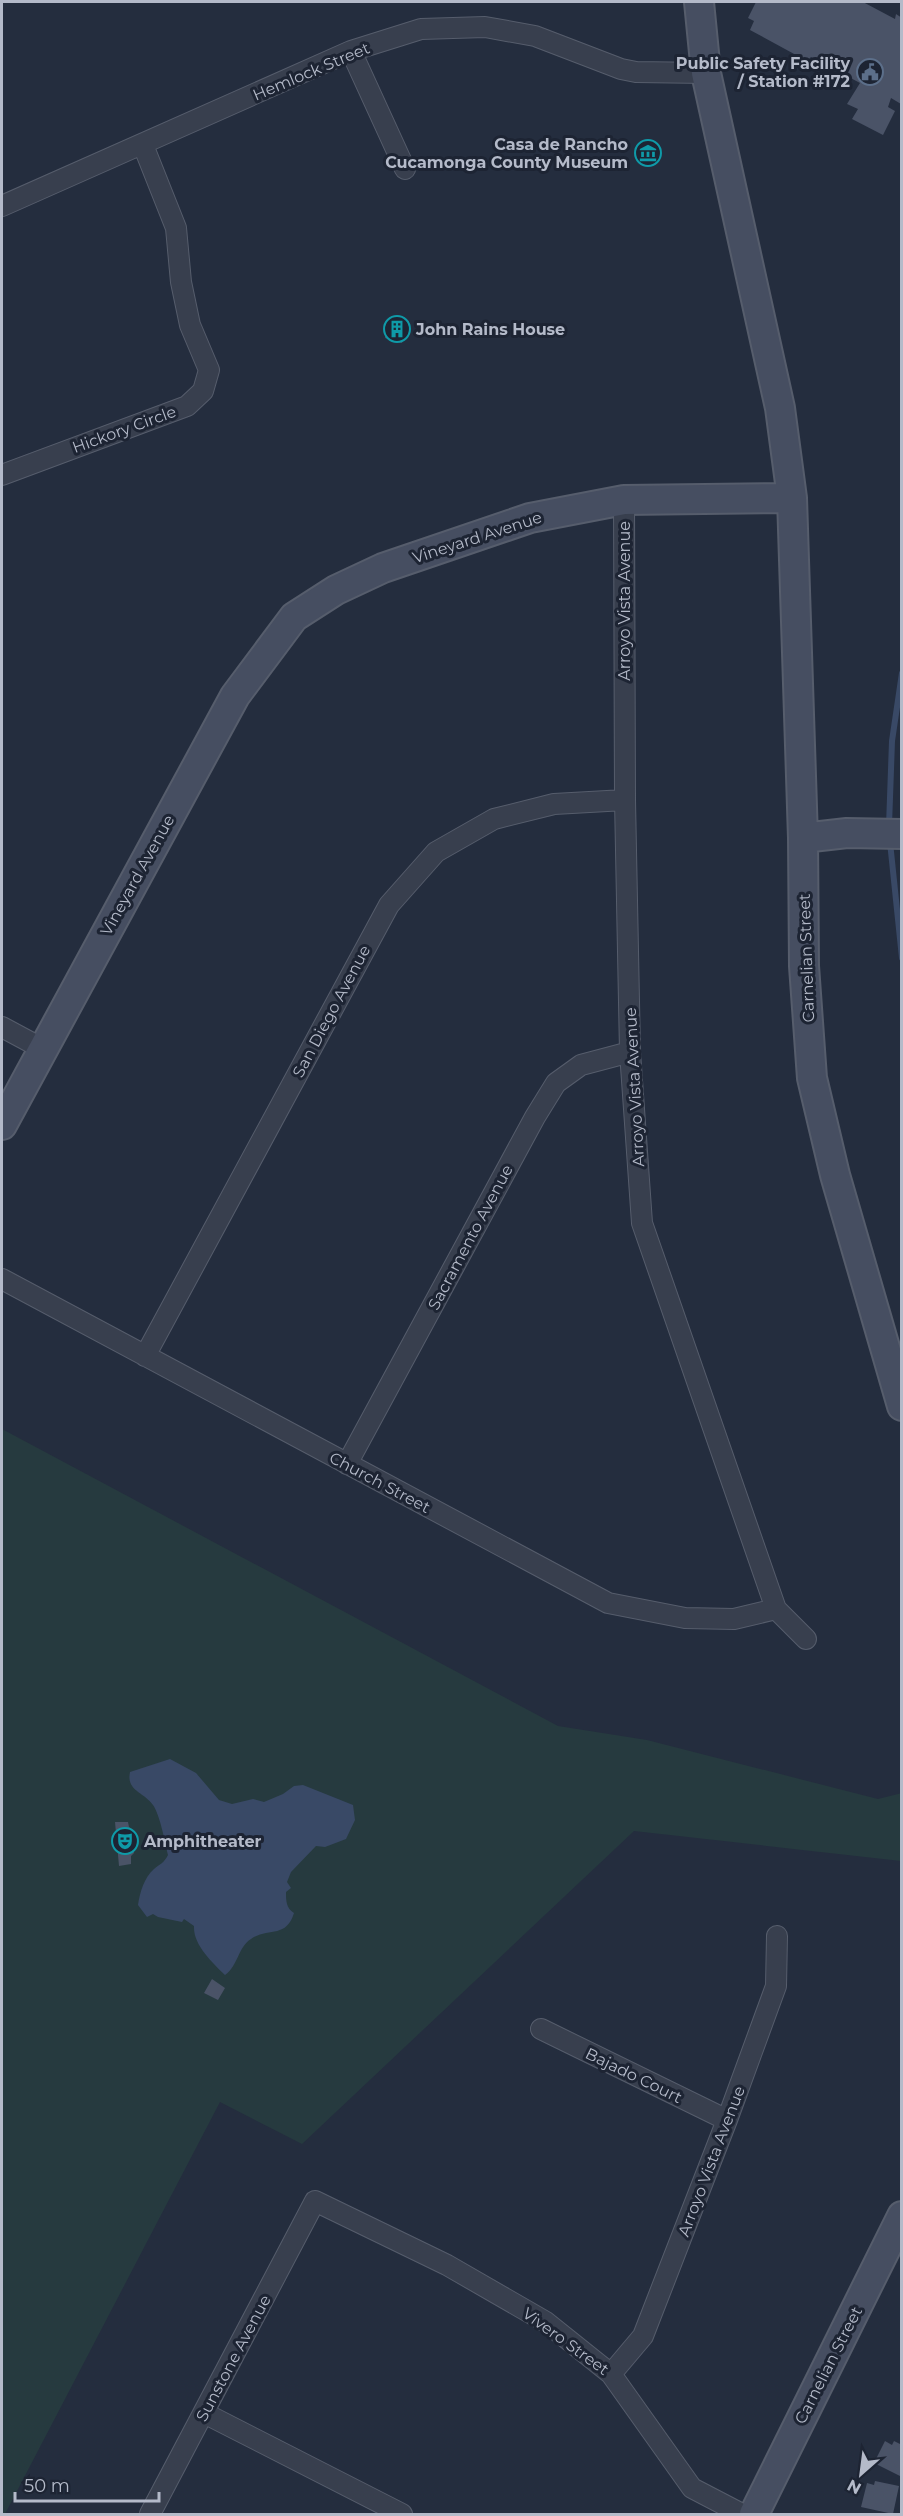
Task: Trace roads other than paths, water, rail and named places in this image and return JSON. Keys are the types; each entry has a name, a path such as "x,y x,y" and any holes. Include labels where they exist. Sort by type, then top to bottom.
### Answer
{"main road":[{"path":"699,2 706,73 780,408 792,498"},
{"name":"Vineyard Avenue","path":"2,1125 235,696 294,617 336,590 383,568 530,518 624,500 792,498"},
{"name":"Carnelian Street","path":"792,498 803,838 804,966 812,1078 835,1175 902,1406"},
{"path":"803,838 847,834 902,834"},
{"name":"Carnelian Street","path":"754,2514 902,2216"}],"street":[{"name":"Hemlock Street","path":"2,206 351,51 421,29 484,27 536,36 621,69 636,72 706,73"},
{"path":"351,51 405,169"},
{"name":"Hickory Circle","path":"2,475 187,406 203,391 209,370 190,325 181,282 176,228 143,145"},
{"name":"Arroyo Vista Avenue","path":"624,500 625,800 630,1052 642,1223 776,1609 806,1639"},
{"name":"San Diego Avenue","path":"145,1356 389,905 436,852 494,819 554,804 625,800"},
{"path":"2,1027 43,1049"},
{"name":"Sacramento Avenue","path":"347,1464 556,1083 581,1065 630,1052"},
{"name":"Church Street","path":"2,1279 608,1603 685,1618 734,1619 776,1609"},
{"name":"Arroyo Vista Avenue","path":"612,2374 643,2336 727,2120 776,1986 777,1936"},
{"name":"Bajado Court","path":"541,2029 727,2120"},
{"name":"Vivero Street","path":"315,2201 447,2265 536,2316 612,2374 692,2488 742,2514"},
{"name":"Sunstone Avenue","path":"150,2514 315,2201"},
{"path":"204,2414 402,2514"}],"water":[{"path":"170,1759 196,1773 219,1800 232,1804 253,1799 264,1802 283,1794 294,1786 303,1785 353,1805 355,1820 346,1839 325,1847 316,1846 291,1872 287,1882 291,1888 286,1892 286,1901 294,1913 291,1921 281,1929 257,1936 247,1942 233,1967 225,1975 200,1947 194,1926 184,1919 182,1922 153,1914 147,1917 138,1905 145,1881 168,1855 156,1809 133,1787 129,1778 130,1772"}],"waterway":[{"path":"889,826 892,741 902,673"},
{"path":"890,842 902,958"}],"place":[{"name":"Public Safety Facility / Station #172","path":"870,72"},
{"name":"Casa de Rancho Cucamonga County Museum","path":"648,153"},
{"name":"John Rains House","path":"397,329"},
{"name":"Amphitheater","path":"125,1841"}]}
